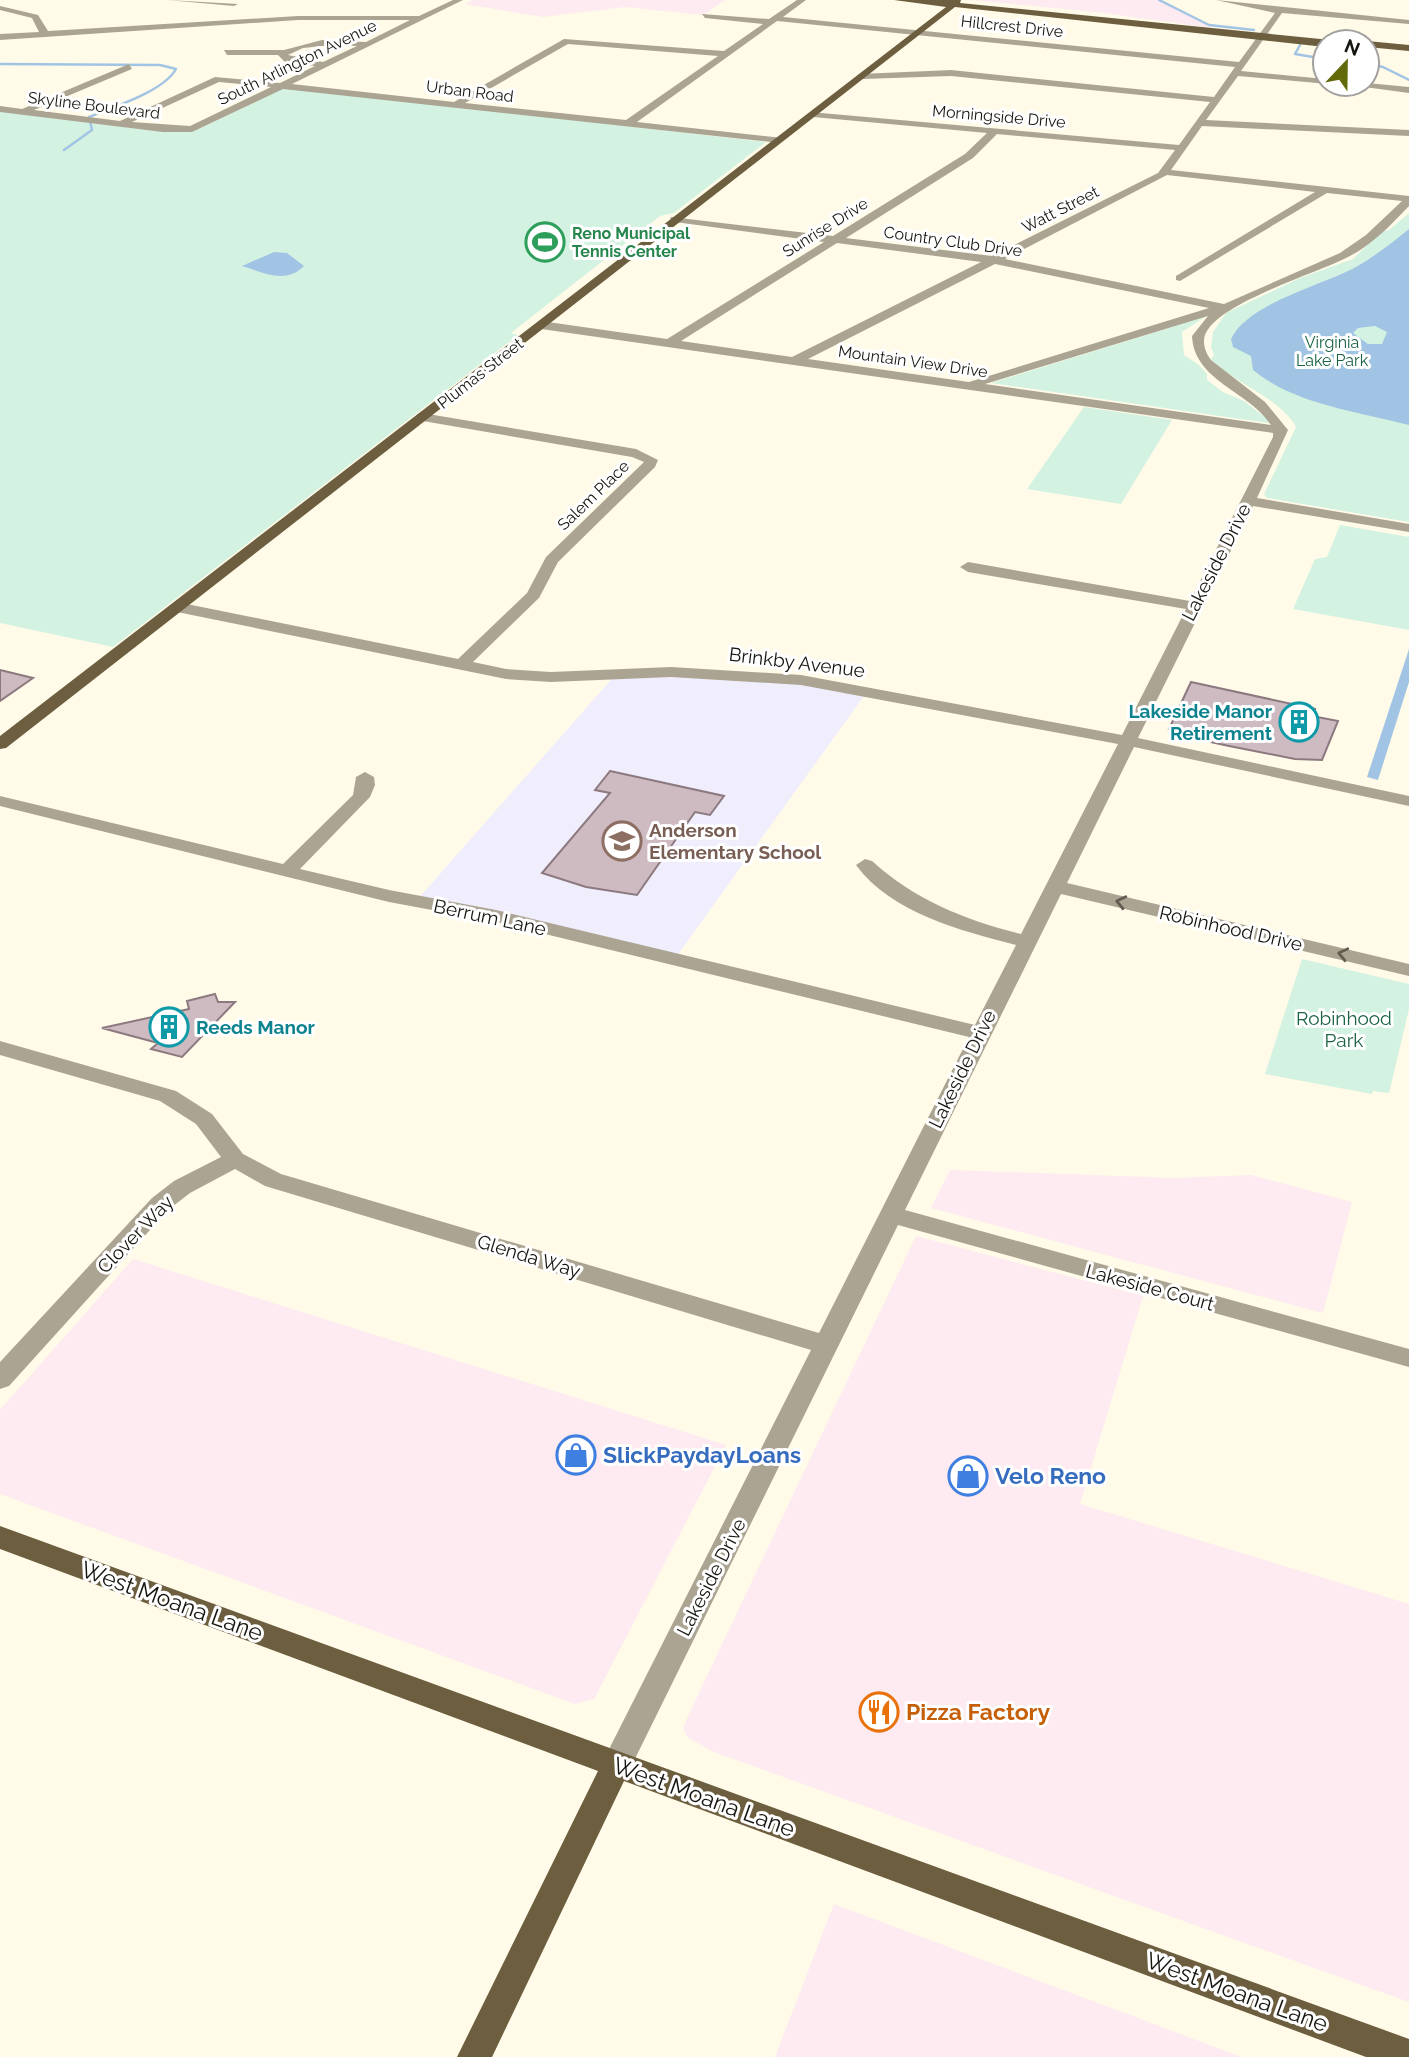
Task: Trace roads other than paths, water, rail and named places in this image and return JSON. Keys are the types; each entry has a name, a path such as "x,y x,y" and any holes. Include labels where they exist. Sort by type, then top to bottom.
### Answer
{"main road":[{"path":"898,0 956,2"},
{"path":"942,0 1311,42"},
{"name":"Plumas Street","path":"0,744 956,2"},
{"path":"1262,37 1311,40"},
{"path":"1381,47 1409,50"},
{"name":"West Moana Lane","path":"0,1537 1409,2056"},
{"name":"Lakeside Drive","path":"474,2057 616,1765"}],"street":[{"path":"171,0 238,2"},
{"name":"South Arlington Avenue","path":"185,130 197,128 459,0"},
{"path":"626,124 802,0"},
{"path":"1220,0 1280,11 1409,22"},
{"path":"231,22 228,12 238,2"},
{"path":"1329,15 1335,6"},
{"path":"0,8 38,18 43,24 44,34"},
{"name":"Watt Street","path":"792,362 1164,172 1280,11"},
{"name":"Hillcrest Drive","path":"705,16 917,33 1240,69 1311,80"},
{"path":"0,37 323,17 422,18"},
{"path":"552,36 567,41 727,54"},
{"path":"454,105 567,41"},
{"path":"227,52 284,53 325,43 366,45"},
{"path":"284,53 282,57 288,60 325,65"},
{"path":"23,112 129,67"},
{"path":"863,76 951,73 1217,100"},
{"name":"Urban Road","path":"121,124 218,79 776,142"},
{"path":"1381,87 1409,90"},
{"name":"Skyline Boulevard","path":"0,109 185,130"},
{"name":"Morningside Drive","path":"813,114 1181,148"},
{"path":"1200,123 1409,133"},
{"name":"Sunrise Drive","path":"668,344 969,156 994,131"},
{"path":"1164,172 1409,200"},
{"path":"1180,278 1325,190"},
{"path":"967,386 1224,307 1343,256 1409,200"},
{"name":"Country Club Drive","path":"675,219 993,260 1224,307"},
{"path":"1224,307 1201,330 1196,340 1199,353 1222,378 1271,414 1281,430"},
{"name":"Mountain View Drive","path":"541,325 1281,430"},
{"name":"Salem Place","path":"422,417 636,453 651,460 650,464 551,560 534,595 461,665"},
{"name":"Lakeside Drive","path":"616,1765 1281,430"},
{"path":"1247,501 1409,528"},
{"path":"968,567 1194,606"},
{"name":"Brinkby Avenue","path":"177,607 461,665 530,676 671,672 801,680 1127,741 1409,801"},
{"path":"288,870 361,797 366,785 365,777"},
{"name":"Berrum Lane","path":"0,801 389,896 496,916 979,1033"},
{"path":"865,865 901,895 948,920 1026,941"},
{"name":"Robinhood Drive","path":"1053,886 1409,970"},
{"path":"0,1048 168,1096 204,1119 234,1159"},
{"name":"Glenda Way","path":"234,1159 272,1180 827,1345"},
{"name":"Clover Way","path":"0,1379 160,1204 182,1187 234,1159"},
{"name":"Lakeside Court","path":"892,1215 1409,1358"}],"water":[{"path":"1409,229 1409,425 1328,405 1288,391 1253,370 1251,356 1233,347 1231,339 1240,326 1253,315 1269,305 1356,267","holes":["1375,326 1387,332 1382,344 1368,344 1353,333 1358,328"]},
{"path":"274,252 287,253 304,266 297,272 282,276 242,266"},
{"path":"1409,649 1409,682 1378,780 1367,777"}],"waterway":[{"path":"1159,0 1209,25 1254,30"},
{"path":"1300,45 1295,54 1311,57"},
{"path":"0,64 160,65 176,69 170,77 149,92 89,117 92,130 64,150"},
{"path":"1381,67 1409,80"}],"place":[{"name":"Reno Municipal Tennis Center","path":"545,242"},
{"name":"Lakeside Manor Retirement","path":"1299,722"},
{"name":"Anderson Elementary School","path":"622,841"},
{"name":"Reeds Manor","path":"169,1027"},
{"name":"SlickPaydayLoans","path":"576,1455"},
{"name":"Velo Reno","path":"968,1476"},
{"name":"Pizza Factory","path":"879,1712"}],"park label":[{"name":"Virginia Lake Park","path":"1332,351"},
{"name":"Robinhood Park","path":"1344,1029"}]}
